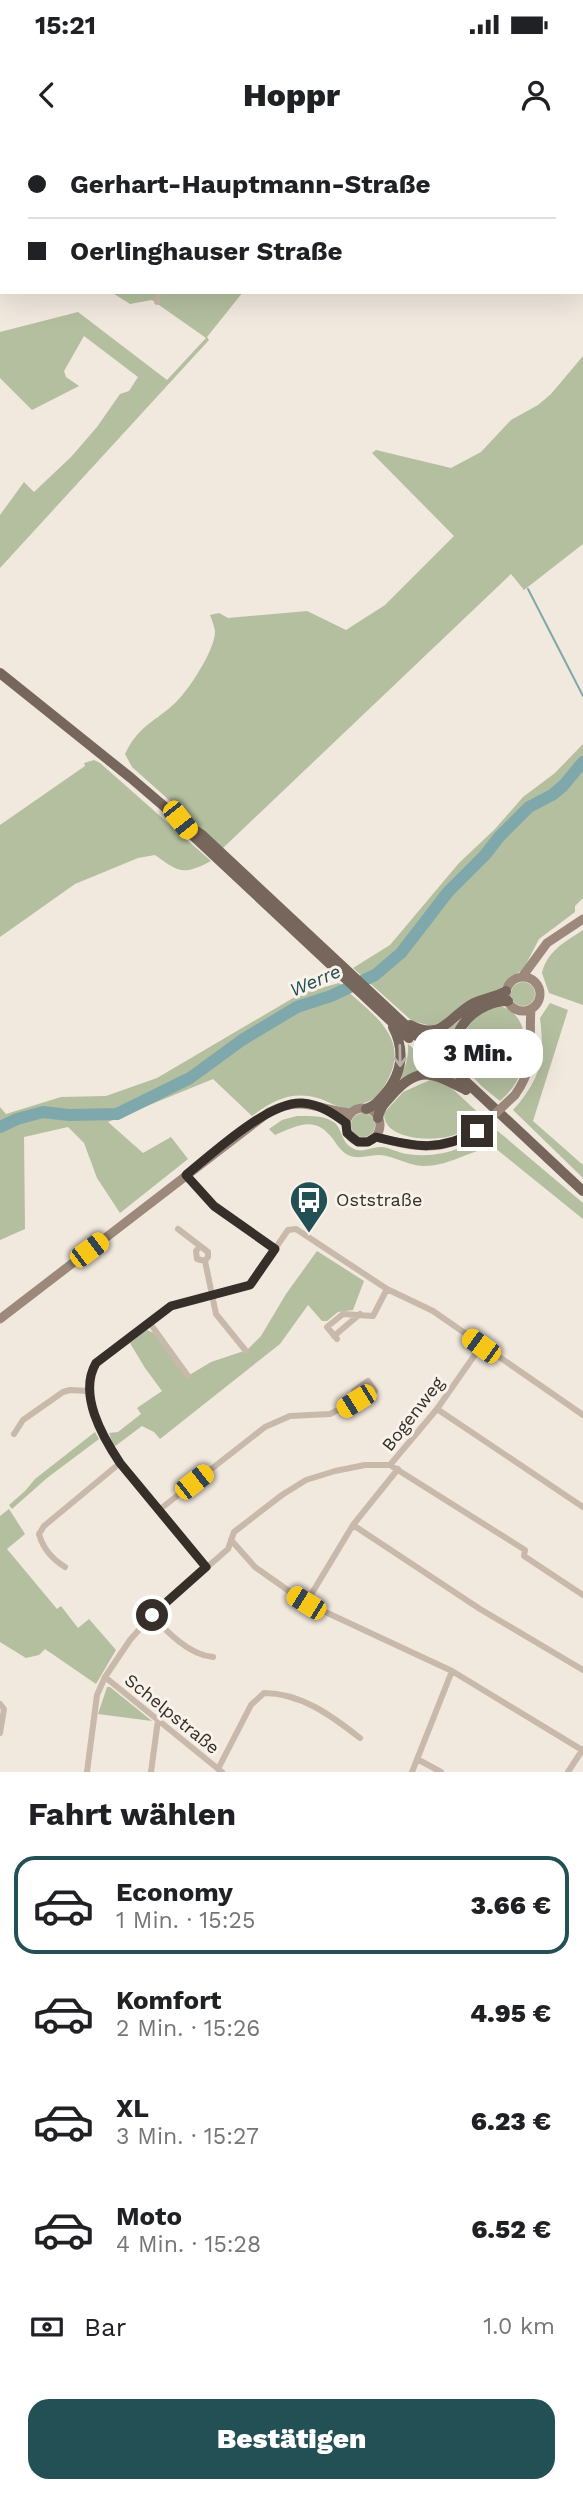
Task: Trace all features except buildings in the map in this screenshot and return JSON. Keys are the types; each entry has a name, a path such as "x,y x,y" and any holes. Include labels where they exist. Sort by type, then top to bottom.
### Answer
{"main road":[{"path":"0,673 180,820 583,1191"},
{"path":"468,1087 457,1061 456,1042 471,1014 507,996 514,980 522,977 547,943 583,919"},
{"path":"507,996 516,1009 526,1010 539,1001 541,996 535,981 535,961"},
{"path":"522,977 535,981"},
{"path":"385,1011 418,1029 439,1029 475,1002 507,996"},
{"path":"351,1113 346,1123 347,1133 354,1140 368,1142 376,1137 432,1147 450,1144 477,1131 515,1095 525,1079 532,1044 526,1010"},
{"path":"0,1319 253,1123 279,1107 303,1103 330,1111 351,1113 377,1103 389,1089 400,1067 402,1053 397,1034 385,1011"},
{"path":"376,1137 381,1108 412,1076 421,1073 438,1075 468,1087"},
{"path":"366,1109 395,1141"},
{"path":"330,1111 346,1123"}],"street":[{"path":"157,302 159,294"},
{"path":"186,1175 214,1206 275,1249"},
{"path":"178,1229 208,1252 205,1261 216,1314 246,1350"},
{"path":"206,1567 120,1463 102,1433 88,1391 92,1371 96,1363 171,1306 250,1285 288,1230 296,1229 387,1289 433,1311 583,1415"},
{"path":"360,1314 336,1337 327,1327 343,1314 360,1314 373,1316 387,1289"},
{"path":"149,1322 188,1376"},
{"name":"Bogenweg","path":"390,1465 437,1409 481,1346"},
{"path":"14,1434 23,1420 63,1392 88,1391"},
{"path":"159,1510 265,1427 290,1416 330,1414 356,1401"},
{"path":"437,1409 583,1507"},
{"path":"65,1567 54,1560 41,1544 39,1534 44,1526 120,1463"},
{"path":"87,1772 94,1706 105,1677 130,1640 152,1615 229,1549 234,1531 306,1480 365,1465 390,1465 525,1550 524,1556 583,1595"},
{"path":"306,1603 353,1525 398,1469"},
{"path":"353,1525 480,1609 583,1670"},
{"path":"231,1540 256,1567 306,1603 452,1671 582,1749 568,1772"},
{"path":"152,1615 165,1630 188,1647 204,1656 213,1657"},
{"path":"411,1772 452,1671"},
{"name":"Schelpstraße","path":"105,1677 220,1770"},
{"path":"220,1770 251,1704 264,1693 283,1693 303,1701 338,1721 360,1738"},
{"path":"0,1704 4,1709 0,1733"},
{"path":"151,1772 158,1720"},
{"path":"417,1759 441,1772"}],"green space":[{"path":"114,294 241,294 207,337 209,340 0,568 0,515 24,482 34,492 71,457 97,427 120,394 129,391 138,377 84,336 64,371 66,377 79,386 32,410 0,378 0,332 78,312 167,380 206,338 152,300 130,304"},
{"path":"583,356 583,544 524,590 511,574 223,848 132,767 125,754 130,745 140,732 179,699 206,659 215,631 210,615 219,613 228,618 307,611 346,630 385,605 454,536 372,453 376,450 451,468 481,452 511,420 538,405 551,394"},
{"path":"583,744 583,898 575,906 575,912 539,939 523,970 510,977 501,988 447,1020 431,1026 412,1021 353,968 390,945 459,863 495,829 523,797 555,773"},
{"path":"94,760 211,861 193,869 181,870 155,855 138,858 75,884 0,937 0,825 85,766 84,763"},
{"path":"583,930 583,1005 549,993 542,973 552,953"},
{"path":"523,982 531,986 535,994 531,1002 523,1006 515,1002 511,994 515,986"},
{"path":"339,983 376,1017 392,1041 395,1055 392,1070 375,1098 347,1108 311,1096 293,1096 276,1101 252,1116 213,1079 108,1122 143,1153 171,1137 188,1159 120,1213 97,1178 84,1143 68,1127 24,1137 25,1229 0,1240 0,1107 6,1114 61,1097 106,1096 157,1078 300,994"},
{"path":"550,1003 568,1010 533,1121 583,1165 583,1178 513,1110 530,1088 539,1067 542,1045 540,1018"},
{"path":"499,1006 508,1009 520,1022 526,1051 518,1078 500,1101 472,1076 462,1055 464,1036 474,1020 481,1013"},
{"path":"462,1018 452,1060 425,1034 445,1030"},
{"path":"408,1044 436,1068 422,1070 396,1084 408,1055"},
{"path":"430,1080 445,1082 483,1117 462,1131 445,1137 412,1137 392,1129 386,1122 384,1113 403,1092"},
{"path":"363,1113 371,1117 375,1125 371,1133 363,1137 355,1133 351,1125 355,1117"},
{"path":"297,1116 317,1116 331,1120 338,1126 347,1144 354,1149 384,1147 419,1155 443,1153 464,1146 493,1127 583,1203 583,1219 495,1148 432,1166 416,1165 380,1155 356,1157 339,1148 320,1127 306,1124 275,1135 269,1129 282,1120"},
{"path":"317,1251 364,1281 353,1310 338,1312 327,1321 322,1321 308,1305 280,1344 160,1439 154,1432 142,1426 114,1447 109,1433 118,1432 141,1414 137,1408 162,1391 130,1343 147,1330 154,1333 186,1377 211,1362 247,1350 261,1336 286,1294"},
{"path":"95,1432 99,1439 47,1478 12,1509 9,1505 35,1479"},
{"path":"9,1509 25,1534 7,1549 57,1609 61,1606 78,1628 89,1619 116,1650 96,1684 45,1649 39,1655 26,1658 0,1642 0,1516"},
{"path":"107,1687 110,1687 152,1721 98,1714"}],"waterway":[{"path":"528,589 583,696"},
{"name":"Werre","path":"0,1127 43,1112 69,1115 117,1114 190,1078 242,1040 297,1007 331,996 375,975 401,953 448,892 499,837 529,807 563,786 583,762"}],"place":[{"name":"Oststraße","path":"309,1234"}],"route":[{"path":"152,1615 206,1567 108,1445 88,1391 92,1371 96,1363 171,1306 250,1285 275,1249 214,1206 186,1175 269,1112 299,1102 330,1111 346,1123 350,1137 363,1143 376,1137 414,1146 432,1147 450,1144 477,1131"}]}
